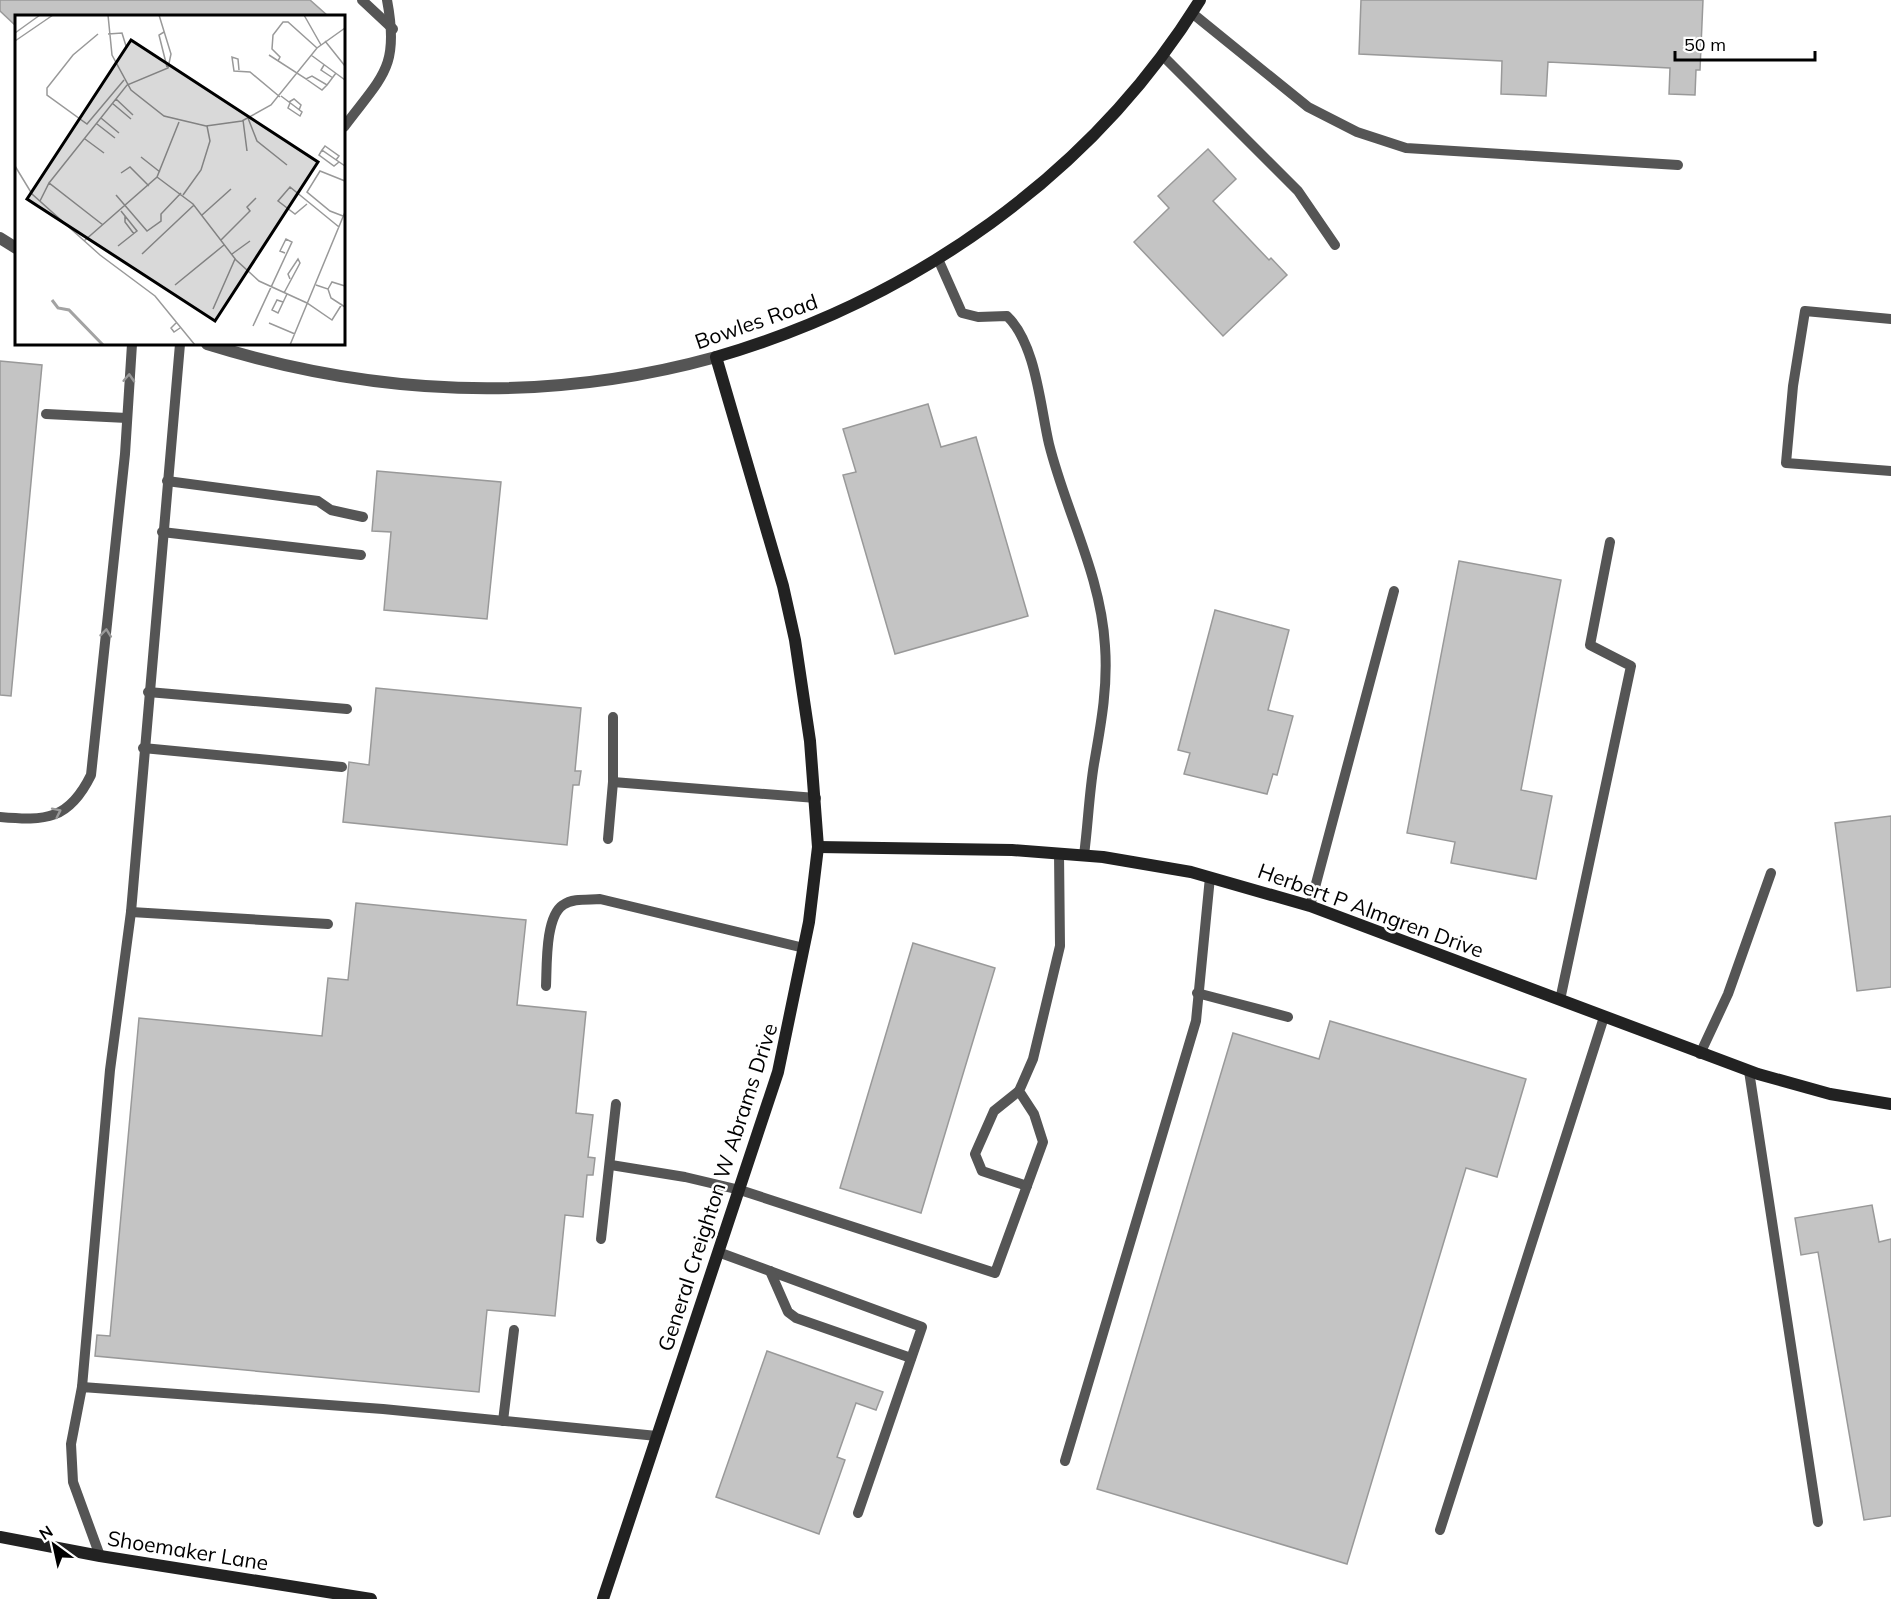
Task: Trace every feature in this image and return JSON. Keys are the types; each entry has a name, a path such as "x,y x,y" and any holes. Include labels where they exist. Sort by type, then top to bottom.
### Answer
{"street":[{"name":"Bowles Road","path":"210,345 277,364 351,379 444,389 514,389 585,384 716,357 790,333 831,316 938,260 992,223 1060,166 1115,112 1162,55 1200,0"},
{"path":"0,238 15,247"},
{"name":"General Creighton W Abrams Drive","path":"603,1599 778,1072 804,948 818,847 816,798 804,691 783,586 716,357"},
{"name":"Herbert P Almgren Drive","path":"818,847 1002,849 1059,853 1149,863 1210,877 1310,906 1749,1071 1830,1094 1891,1104"},
{"name":"Shoemaker Lane","path":"0,1537 100,1556 371,1599"}],"lane":[{"path":"362,0 393,29"},
{"path":"345,126 387,71 392,50 393,29 387,0"},
{"path":"1192,13 1308,107 1357,132 1406,147 1678,165"},
{"path":"1162,55 1298,191 1335,245"},
{"path":"938,260 962,313 978,317 1007,316 1016,325 1027,346 1052,456 1097,594 1106,645 1106,705 1094,766 1084,855"},
{"path":"1891,319 1805,311 1793,386 1786,463 1891,471"},
{"path":"0,817 27,819 55,816 80,797 91,775 127,418 132,345"},
{"path":"100,1556 73,1482 71,1444 82,1387 110,1070 131,912 143,748 180,345"},
{"path":"46,414 127,418"},
{"path":"167,481 318,501 331,510 363,517"},
{"path":"162,532 361,555"},
{"path":"1560,1000 1631,666 1590,645 1610,542"},
{"path":"1310,906 1394,591"},
{"path":"148,692 347,709"},
{"path":"608,838 613,782 613,717"},
{"path":"143,748 342,767"},
{"path":"613,782 816,798"},
{"path":"1027,1186 981,1171 975,1154 994,1111 1019,1091 1033,1059 1060,946 1059,853"},
{"path":"1700,1054 1728,994 1771,873"},
{"path":"1065,1461 1196,1021 1210,877"},
{"path":"546,986 552,918 563,904 577,900 600,899 804,948"},
{"path":"131,912 328,924"},
{"path":"1197,993 1288,1017"},
{"path":"1440,1530 1604,1017"},
{"path":"1749,1071 1818,1521"},
{"path":"611,1165 685,1177 740,1190 995,1273 1043,1142 1034,1114 1019,1091"},
{"path":"601,1239 616,1104"},
{"path":"718,1252 922,1327 858,1513"},
{"path":"770,1271 788,1312 796,1318 911,1358"},
{"path":"503,1421 514,1330"},
{"path":"82,1387 383,1409 657,1436"}],"building":[{"path":"0,0 310,0 327,15 15,15 15,25 0,11"},
{"path":"1361,0 1703,0 1700,70 1696,70 1695,95 1669,94 1670,68 1548,62 1546,96 1501,94 1502,61 1359,54"},
{"path":"1208,149 1236,179 1213,201 1269,260 1271,258 1287,275 1223,336 1134,242 1169,208 1158,196"},
{"path":"0,361 42,365 11,696 0,695"},
{"path":"928,404 941,447 976,437 1028,616 895,654 843,475 856,472 843,429"},
{"path":"377,471 501,482 487,619 384,610 391,532 372,531"},
{"path":"1459,561 1561,580 1521,790 1552,796 1536,879 1451,863 1455,842 1407,833"},
{"path":"1215,610 1289,630 1268,710 1293,716 1277,775 1273,774 1267,794 1184,774 1190,753 1178,750"},
{"path":"376,688 581,708 575,771 581,771 579,785 573,785 567,845 343,822 349,762 369,765"},
{"path":"1891,816 1891,987 1857,991 1835,823"},
{"path":"356,903 526,920 517,1005 586,1012 576,1113 593,1115 588,1157 595,1158 593,1175 587,1175 583,1217 565,1215 555,1316 487,1310 479,1392 95,1356 97,1335 110,1336 139,1018 322,1036 328,978 348,980"},
{"path":"913,943 995,968 921,1213 840,1188"},
{"path":"1330,1021 1526,1079 1497,1177 1466,1168 1347,1564 1097,1489 1233,1033 1319,1059"},
{"path":"1872,1205 1879,1242 1891,1239 1891,1516 1864,1520 1818,1252 1801,1255 1795,1218"},
{"path":"767,1351 883,1392 876,1410 856,1403 837,1457 845,1460 819,1534 716,1497"}]}
